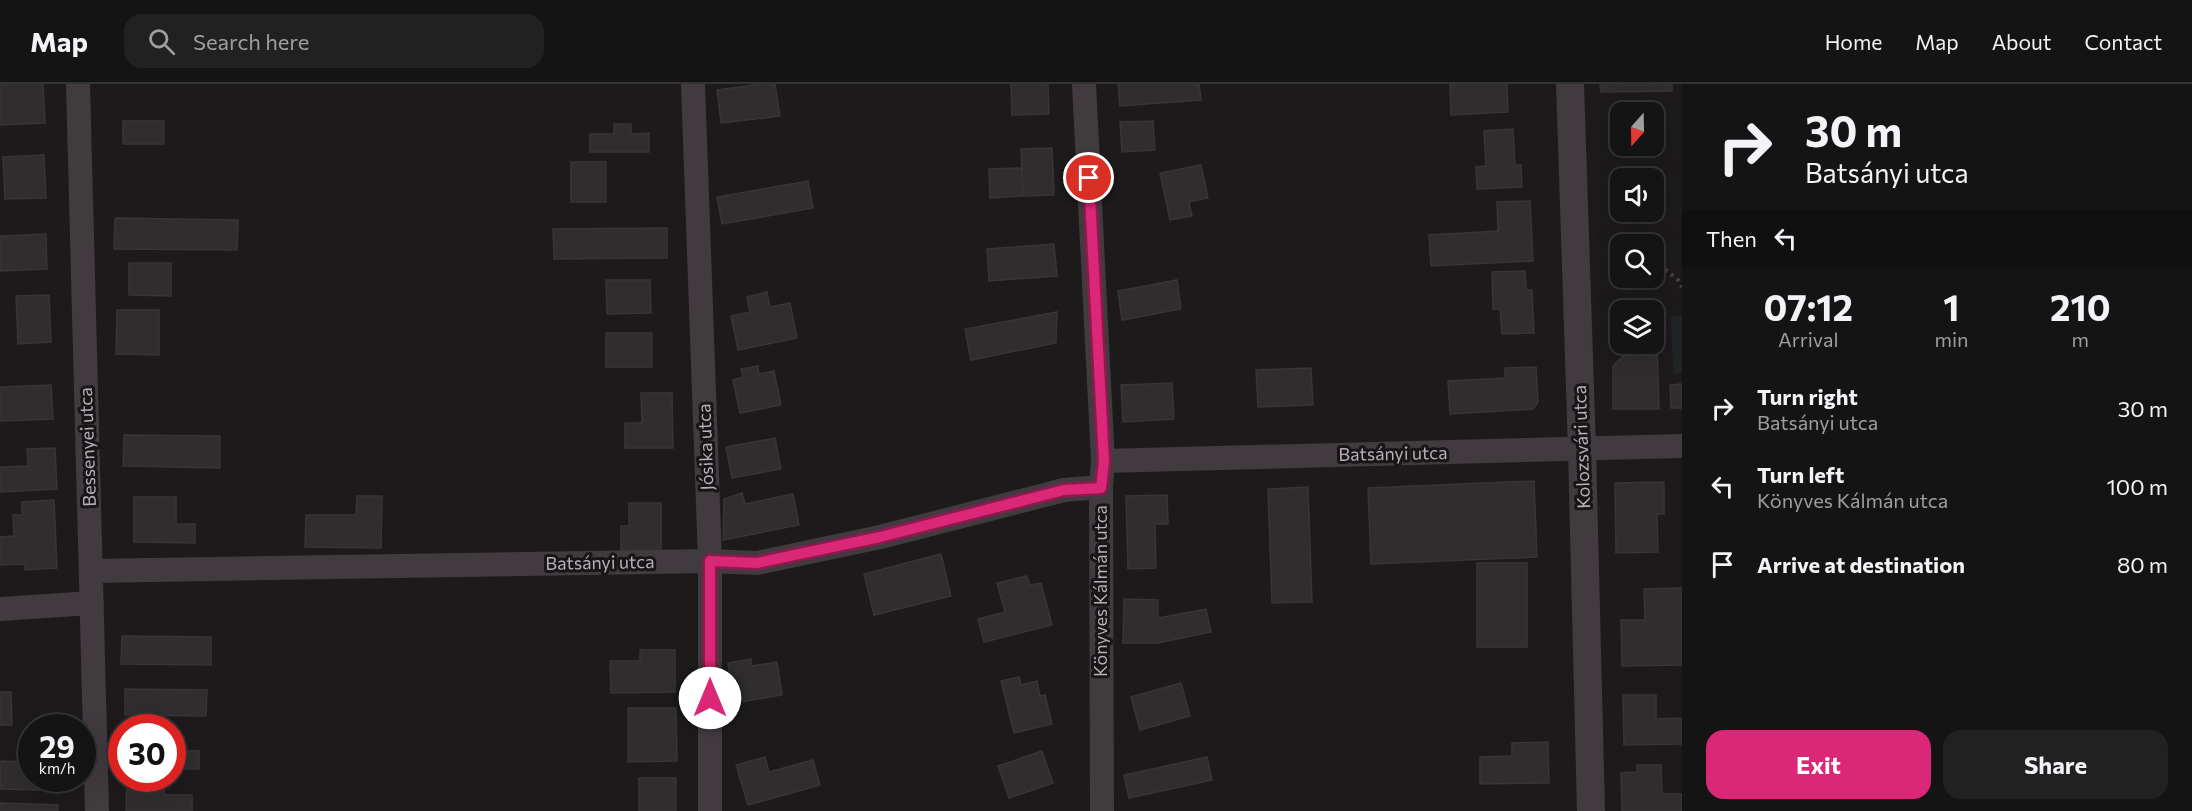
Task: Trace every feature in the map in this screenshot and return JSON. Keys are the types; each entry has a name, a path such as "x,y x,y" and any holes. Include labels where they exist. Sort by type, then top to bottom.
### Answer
{"street":[{"name":"Bessenyei utca","path":"78,84 97,811"},
{"name":"Jósika utca","path":"693,84 710,561 710,811"},
{"name":"Könyves Kálmán utca","path":"1084,84 1104,461 1101,488 1102,811"},
{"name":"Kolozsvári utca","path":"1570,84 1591,811"},
{"name":"Batsányi utca","path":"1104,461 1682,447"},
{"name":"Batsányi utca","path":"91,571 710,561 757,563 880,537 1064,490 1101,488"},
{"path":"0,609 92,603"}],"path":[{"path":"1664,268 1678,280 1682,287"}],"shaded area":[{"path":"1682,315 1682,373 1673,373 1671,316"}],"building":[{"path":"0,84 43,84 45,123 0,125"},
{"path":"775,84 780,116 721,123 717,90"},
{"path":"1011,84 1048,84 1049,114 1012,115"},
{"path":"1118,84 1199,84 1201,100 1120,106"},
{"path":"1450,84 1507,84 1508,112 1451,115"},
{"path":"1600,84 1672,84 1672,91 1601,92"},
{"path":"123,121 164,121 164,144 123,144"},
{"path":"1153,121 1155,150 1122,152 1120,122"},
{"path":"614,124 631,124 631,134 649,133 649,152 590,152 590,134 614,134"},
{"path":"1513,129 1515,165 1521,165 1522,187 1477,189 1476,167 1486,166 1484,131"},
{"path":"1052,148 1054,195 1023,196 1021,149"},
{"path":"44,155 46,198 5,199 3,157"},
{"path":"571,162 606,162 606,202 571,202"},
{"path":"1201,165 1208,198 1189,202 1192,216 1170,220 1160,173"},
{"path":"1022,168 1023,196 990,198 989,169"},
{"path":"808,181 813,208 722,224 717,197"},
{"path":"1530,201 1533,261 1431,266 1429,235 1498,231 1497,202"},
{"path":"115,218 238,220 237,250 114,249"},
{"path":"667,228 667,258 554,259 553,229"},
{"path":"46,234 47,269 0,271 0,236"},
{"path":"1054,244 1057,276 989,281 987,249"},
{"path":"129,263 171,263 171,296 129,295"},
{"path":"1525,271 1526,290 1532,290 1534,333 1502,334 1500,309 1493,309 1492,272"},
{"path":"606,280 650,280 651,313 607,314"},
{"path":"1177,280 1181,309 1122,320 1118,291"},
{"path":"767,292 770,307 790,303 797,338 738,350 731,316 750,312 747,297"},
{"path":"49,295 51,342 18,344 16,296"},
{"path":"117,310 159,310 159,355 116,354"},
{"path":"1057,312 1056,343 971,360 965,329"},
{"path":"606,333 652,333 652,367 606,367"},
{"path":"1625,354 1657,354 1659,409 1613,409 1613,366"},
{"path":"758,366 759,374 774,371 781,405 740,413 733,380 743,377 741,369"},
{"path":"1536,367 1538,402 1533,409 1450,414 1448,381 1505,378 1505,368"},
{"path":"1311,368 1313,405 1258,407 1256,370"},
{"path":"1172,383 1174,419 1123,422 1121,385"},
{"path":"1682,384 1682,408 1671,408 1670,385"},
{"path":"51,385 53,419 0,421 0,387"},
{"path":"641,393 672,393 673,448 625,448 625,423 642,423"},
{"path":"124,435 220,436 220,468 123,466"},
{"path":"775,438 781,469 732,478 726,447"},
{"path":"55,448 57,489 0,492 0,467 28,466 27,449"},
{"path":"1534,481 1537,557 1371,564 1368,488"},
{"path":"1664,482 1664,514 1657,514 1658,552 1616,553 1615,483"},
{"path":"1308,487 1312,602 1272,603 1268,489"},
{"path":"742,493 745,504 793,494 799,525 723,540 724,499"},
{"path":"1167,495 1168,524 1155,524 1156,568 1128,569 1126,496"},
{"path":"357,496 382,496 381,548 305,547 306,515 356,515"},
{"path":"134,497 176,497 176,524 195,524 195,543 134,542"},
{"path":"54,500 57,568 25,570 25,564 0,565 0,537 14,536 13,515 22,515 22,502"},
{"path":"629,503 661,503 661,551 621,551 621,526 629,526"},
{"path":"941,554 951,596 874,615 864,574"},
{"path":"1477,563 1527,563 1527,647 1477,647"},
{"path":"1027,576 1030,585 1041,583 1052,625 984,642 978,619 1005,612 997,583"},
{"path":"1682,588 1682,665 1622,666 1621,620 1645,620 1644,589"},
{"path":"1124,599 1158,600 1158,618 1206,609 1211,632 1158,643 1123,643"},
{"path":"122,636 211,637 211,665 121,664"},
{"path":"640,650 675,650 675,692 611,693 610,661 640,661"},
{"path":"751,659 752,666 777,662 782,695 734,703 728,663"},
{"path":"1019,677 1021,685 1037,681 1040,696 1045,695 1052,724 1014,733 1001,681"},
{"path":"1181,683 1190,716 1140,730 1131,697"},
{"path":"125,689 207,690 206,716 125,714"},
{"path":"0,692 11,692 12,725 0,725"},
{"path":"1623,695 1656,695 1656,719 1682,718 1682,744 1624,745"},
{"path":"628,708 676,708 677,761 628,762"},
{"path":"1548,742 1549,783 1480,784 1480,757 1512,756 1512,743"},
{"path":"186,751 199,751 199,769 186,769"},
{"path":"1042,751 1053,783 1009,798 998,766"},
{"path":"765,757 769,772 813,760 820,785 748,805 736,765"},
{"path":"1207,757 1212,780 1129,798 1124,775"},
{"path":"1,761 18,762 18,790 0,789"},
{"path":"1637,765 1661,765 1662,794 1682,794 1682,811 1622,811 1621,773 1637,772"},
{"path":"639,778 676,778 676,811 639,811"},
{"path":"127,792 192,795 192,811 126,811"},
{"path":"0,803 58,805 58,811 0,811"}],"route":[{"path":"710,698 710,561 757,563 880,537 1064,490 1101,488 1104,461 1089,178"}]}
